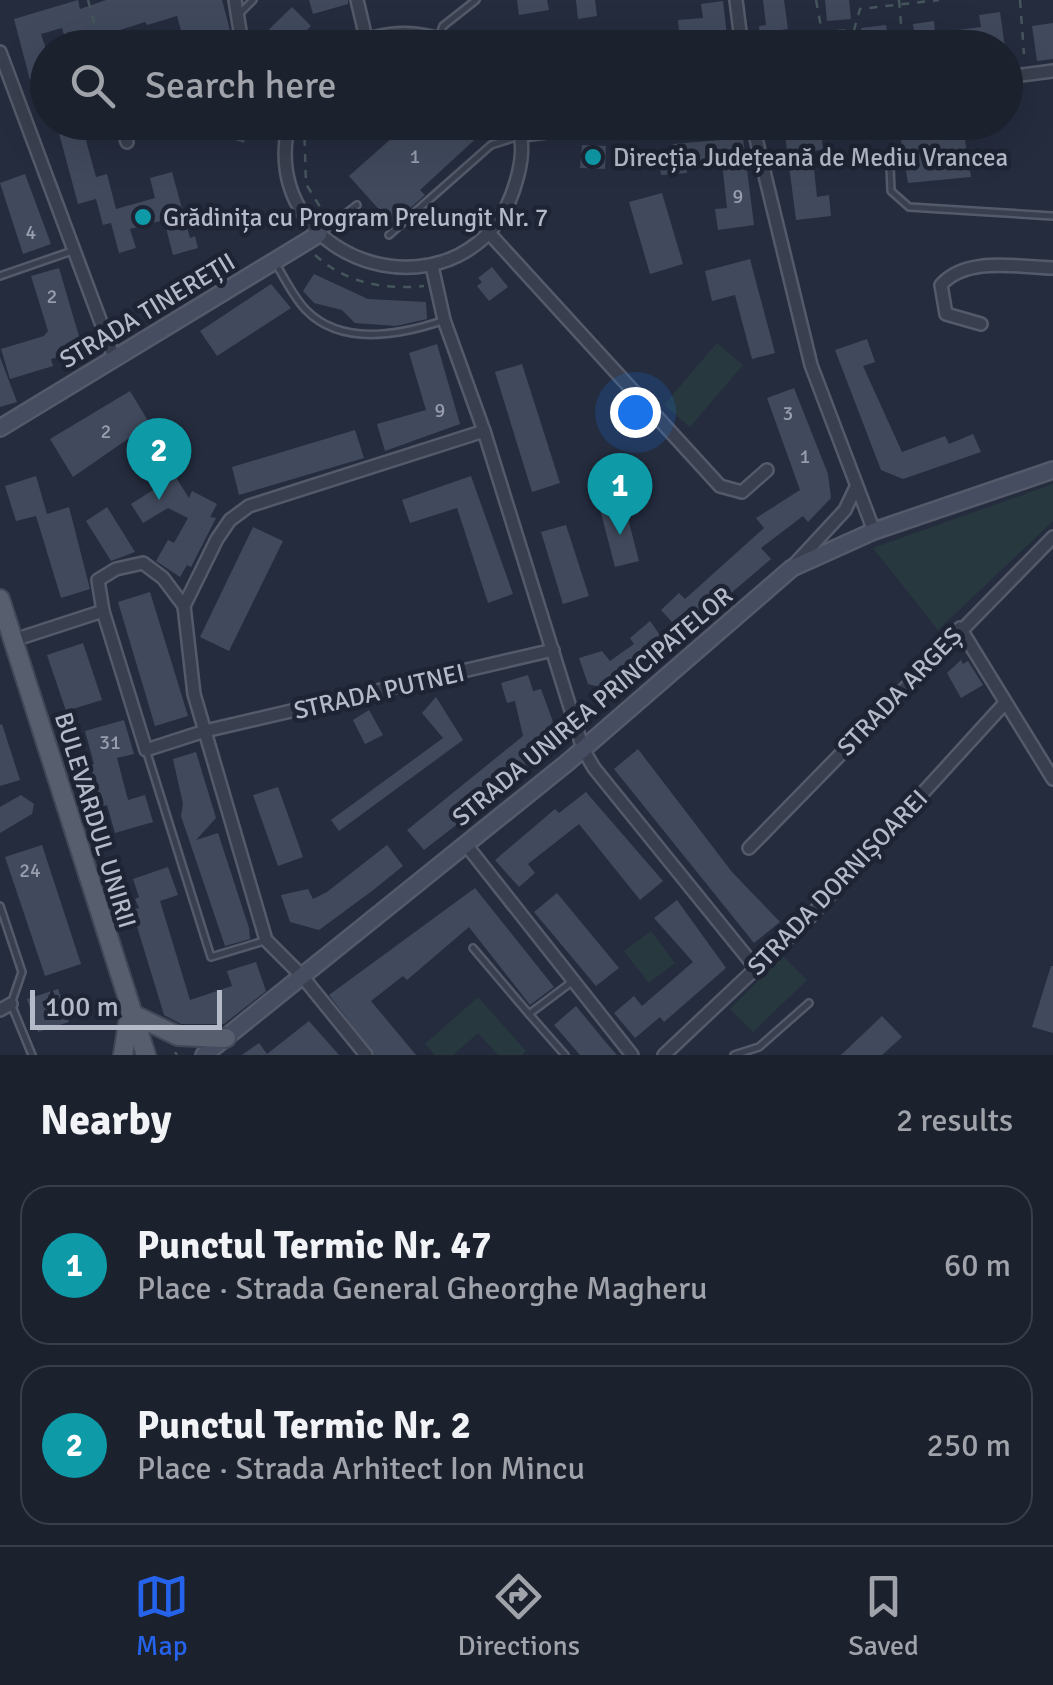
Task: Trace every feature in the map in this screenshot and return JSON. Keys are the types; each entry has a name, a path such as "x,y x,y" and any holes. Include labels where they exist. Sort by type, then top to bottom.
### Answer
{"main road":[{"name":"STRADA TINEREȚII","path":"0,428 326,229"},
{"name":"STRADA UNIREA PRINCIPATELOR","path":"204,1055 584,749 792,568 874,531 1053,470"},
{"name":"BULEVARDUL UNIRII","path":"1,606 146,1055"},
{"path":"124,1055 130,1013 178,1036 226,1038"}],"street":[{"path":"235,0 240,30"},
{"path":"357,0 358,30"},
{"path":"736,0 740,30"},
{"path":"0,52 30,135"},
{"path":"1023,75 1053,71"},
{"path":"32,140 115,360"},
{"path":"289,140 287,174 299,206 360,261 408,269 432,266 489,233 510,204 522,161 521,140"},
{"path":"756,140 802,333 874,531"},
{"path":"489,233 720,486 742,492 766,470"},
{"path":"432,266 444,320 484,431 584,749 594,768 755,967"},
{"path":"981,324 946,314 940,285 949,275 994,266 1053,268"},
{"path":"366,1055 302,976 266,940 205,732 184,634 184,606 230,520 249,506 484,431"},
{"path":"792,568 845,510 856,486"},
{"name":"STRADA ARGEȘ","path":"749,848 1053,537"},
{"path":"146,750 98,580 143,563 163,578 184,606"},
{"path":"14,640 104,610"},
{"path":"960,628 1053,779"},
{"name":"STRADA PUTNEI","path":"146,750 205,732 553,650"},
{"name":"STRADA DORNIȘOAREI","path":"664,1055 806,920 1004,703"},
{"path":"466,846 632,1055"}],"lane":[{"path":"238,15 253,0"},
{"path":"442,30 476,0"},
{"path":"389,235 501,140"},
{"path":"890,166 891,191 909,208 1053,216"},
{"path":"326,229 357,206"},
{"path":"0,276 72,251"},
{"path":"274,261 303,308 338,327 366,334 399,335 444,320"},
{"path":"146,750 211,957 266,940"},
{"path":"0,906 22,972 5,1007 32,1055"},
{"path":"473,948 565,1055"},
{"path":"530,1014 573,981"},
{"path":"734,1055 759,1046 809,1004"}],"path":[{"path":"88,0 96,30"},
{"path":"816,0 822,30"},
{"path":"854,30 860,9 940,0"},
{"path":"1020,0 1022,30"},
{"path":"899,2 901,30"},
{"path":"1023,40 1024,54"},
{"path":"305,140 306,184 326,229"},
{"path":"303,244 325,264 378,287 436,285"}],"shaded area":[{"path":"717,343 743,365 690,427 664,405"},
{"path":"1053,484 1053,521 938,630 873,548"},
{"path":"651,931 675,963 649,983 624,951"},
{"path":"783,956 807,980 753,1032 730,1009"},
{"path":"478,997 526,1051 522,1055 498,1055 478,1033 453,1055 435,1055 425,1044"}],"building":[{"path":"78,0 80,9 106,0 222,0 230,30 181,30 177,16 120,30 30,30 30,80 14,19"},
{"path":"309,0 348,0 348,4 313,14"},
{"path":"517,0 547,0 549,10 519,15"},
{"path":"576,0 595,0 597,16 578,19"},
{"path":"763,0 784,0 788,29 759,30 759,26 766,25"},
{"path":"825,0 849,0 851,19 827,21"},
{"path":"723,1 726,30 679,30 678,20 703,18 701,4"},
{"path":"292,7 311,26 307,30 268,30"},
{"path":"1000,12 1002,30 958,30 981,27 979,15"},
{"path":"934,21 935,30 914,30 913,24"},
{"path":"1053,23 1053,59 1037,61 1032,26"},
{"path":"886,25 887,30 861,30"},
{"name":"Grădinița cu Program Prelungit Nr. 7","path":"61,140 86,140 96,177 107,174 116,209 155,198 150,178 172,172 190,238 195,236 198,248 173,255 164,220 130,229 136,248 119,253 111,223 103,225 96,199 78,204"},
{"path":"390,140 474,140 420,190 425,195 392,224 349,176"},
{"path":"743,140 754,225 718,230 715,209 727,208 722,163 686,167 687,173 661,175 659,153 674,152 673,144"},
{"path":"786,140 822,140 823,150 812,151 817,197 829,195 831,216 796,220"},
{"path":"901,140 965,140 971,177 908,183"},
{"name":"Direcția Județeană de Mediu Vrancea","path":"582,145 606,146 605,169 580,168"},
{"path":"25,174 51,244 23,254 0,183"},
{"path":"662,193 683,264 650,274 629,202"},
{"path":"750,259 775,353 752,359 735,295 712,301 705,271"},
{"path":"492,267 508,287 489,301 477,286 482,282 478,278"},
{"path":"59,268 83,350 51,359 53,366 10,379 1,349 44,336 48,331 31,276"},
{"path":"314,274 368,299 426,302 427,319 396,326 355,323 342,310 314,303 303,291"},
{"path":"271,284 291,308 217,356 200,331"},
{"path":"867,339 875,362 863,366 902,452 945,436 949,444 973,434 981,452 903,479 881,470 835,350"},
{"path":"437,344 460,424 385,451 377,424 426,410 409,353"},
{"path":"0,357 17,402 0,407"},
{"path":"522,364 560,483 532,492 495,372"},
{"path":"794,388 828,474 831,498 808,522 803,516 761,548 771,559 683,634 661,610 679,593 685,599 764,528 756,518 800,490 767,398"},
{"path":"130,391 153,429 138,438 135,434 73,477 50,439"},
{"path":"355,430 364,458 239,495 232,467"},
{"path":"36,476 47,514 69,507 90,589 61,598 36,516 16,521 5,486"},
{"path":"175,476 189,498 192,491 217,504 210,517 216,518 191,567 187,565 180,577 156,561 168,540 174,543 188,518 168,508 143,523 131,504"},
{"path":"471,476 513,594 488,603 457,508 410,523 402,500"},
{"path":"624,503 639,561 615,567 600,509"},
{"path":"107,507 135,552 111,561 86,521"},
{"path":"566,525 589,596 563,604 541,532"},
{"path":"253,527 283,541 229,651 200,637"},
{"path":"150,592 188,716 155,726 118,602"},
{"path":"650,621 667,645 618,692 588,684 579,658 602,651 610,661 634,644 630,638"},
{"path":"83,643 102,700 66,711 47,655"},
{"path":"961,660 963,664 968,661 983,685 961,698 947,673"},
{"path":"528,675 533,691 541,689 552,719 556,739 549,753 424,850 407,830 523,736 515,701 507,703 501,683"},
{"path":"436,697 463,740 339,831 331,820 443,738 422,713"},
{"path":"369,710 383,735 365,744 353,720"},
{"path":"124,720 134,754 117,758 128,800 145,795 153,822 115,833 107,805 97,808 86,766 94,764 85,731"},
{"path":"0,725 20,780 0,786"},
{"path":"638,749 732,872 780,922 754,943 614,769"},
{"path":"196,752 216,818 196,840 218,833 249,928 250,939 225,946 181,816 183,804 173,759"},
{"path":"278,787 303,857 278,866 253,795"},
{"path":"586,792 663,881 640,900 579,824 528,864 535,873 519,887 495,860 555,809 559,813"},
{"path":"21,795 34,804 32,814 0,833 0,807"},
{"path":"42,845 81,964 45,976 5,857"},
{"path":"387,845 403,866 372,891 319,930 290,922 281,895 308,889 313,899"},
{"path":"168,867 178,895 160,901 190,1000 232,986 227,971 256,962 266,991 224,1024 181,1024 164,1015 132,910 139,908 133,879"},
{"path":"475,888 554,987 530,1005 469,927 407,980 403,976 371,1001 416,1055 375,1055 329,995"},
{"path":"557,893 619,968 596,986 534,912"},
{"path":"677,900 726,968 664,1022 660,1017 635,1038 614,1013 634,996 642,1006 693,962 654,918"},
{"path":"1053,966 1053,1033 1032,1027"},
{"path":"58,989 69,1022 38,1032 27,999"},
{"path":"576,1006 617,1055 580,1055 554,1025"},
{"path":"882,1016 902,1037 882,1055 841,1055"},
{"path":"309,1021 339,1055 242,1055 259,1043 267,1054"}],"place":[{"name":"Direcția Județeană de Mediu Vrancea","path":"593,157"},
{"name":"Grădinița cu Program Prelungit Nr. 7","path":"143,217"},
{"name":"Punctul Termic Nr. 2","path":"159,500"},
{"name":"Punctul Termic Nr. 47","path":"620,535"}]}
